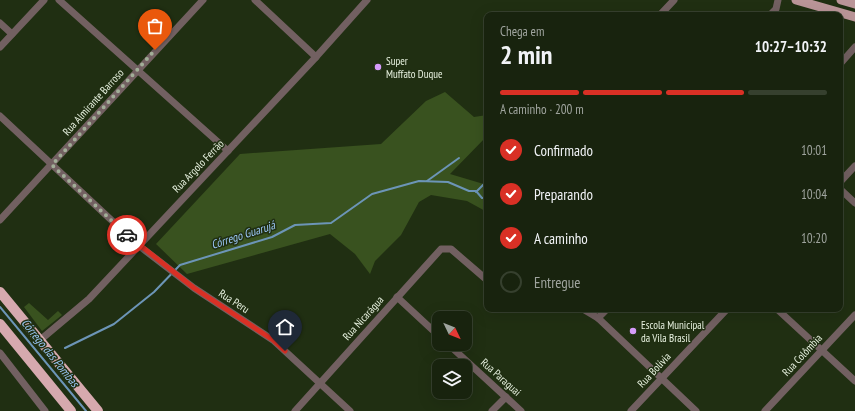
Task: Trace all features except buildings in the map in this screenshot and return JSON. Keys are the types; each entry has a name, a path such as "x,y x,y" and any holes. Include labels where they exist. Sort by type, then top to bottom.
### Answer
{"highway":[{"path":"0,292 98,411"},
{"path":"0,324 71,411"}],"main road":[{"path":"796,0 838,12"},
{"path":"841,0 855,4"},
{"path":"843,14 855,17"}],"street":[{"path":"0,47 44,0"},
{"path":"59,0 136,71 228,151"},
{"name":"Rua Almirante Barroso","path":"0,220 203,0"},
{"path":"255,0 316,57"},
{"name":"Rua Argolo Ferrão","path":"39,341 89,299 138,245 316,57 367,0"},
{"path":"663,12 674,0"},
{"path":"773,12 776,9 778,0"},
{"path":"0,24 12,34"},
{"path":"843,61 855,47"},
{"name":"Rua Peru","path":"0,116 138,245 176,274 273,340 350,411"},
{"path":"843,179 855,166"},
{"path":"843,192 855,203"},
{"name":"Rua Nicarágua","path":"295,411 441,248 451,249 484,277"},
{"path":"397,297 432,330"},
{"path":"588,312 598,318 696,411"},
{"path":"598,318 604,312"},
{"name":"Rua Bolívia","path":"631,411 723,312"},
{"path":"780,312 855,381"},
{"name":"Rua Colômbia","path":"766,411 855,315"},
{"name":"Rua Paraguai","path":"456,351 521,411"},
{"path":"0,353 45,411"},
{"path":"492,411 506,397"}],"green space":[{"path":"445,92 474,117 484,115 484,139 450,174 484,184 484,210 467,201 431,195 419,202 401,235 375,261 370,274 355,254 330,234 187,274 156,244 240,154 381,144 426,101"},
{"path":"29,303 48,320 58,311 62,315 42,331 24,307"}],"waterway":[{"path":"427,181 459,158"},
{"name":"Córrego Guarujá","path":"65,348 114,324 154,292 180,265 272,237 295,225 331,223 372,194 419,181 448,182 469,191 476,191 482,198 484,198"},
{"path":"476,192 484,184"},
{"name":"Córrego das Pombas","path":"0,307 86,411"}],"way so far":[{"path":"127,235 52,165 155,50"}],"place":[{"name":"Super Muffato Duque","path":"378,67"},
{"name":"Escola Municipal da Vila Brasil","path":"633,331"}],"route":[{"path":"127,235 194,288 273,340 285,351"}]}
